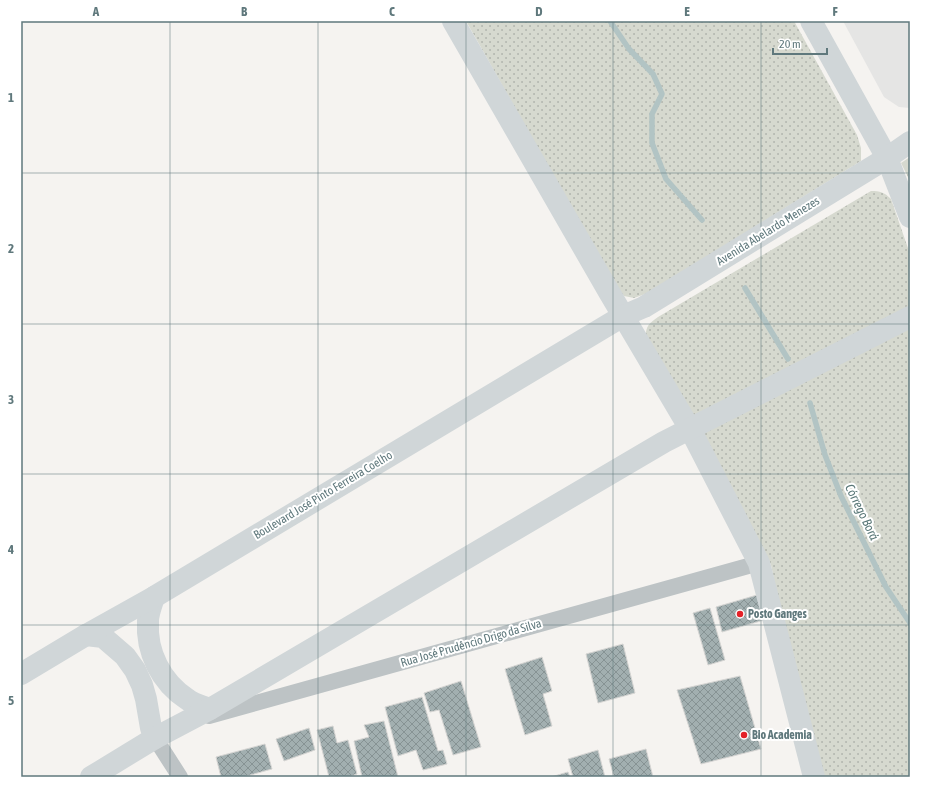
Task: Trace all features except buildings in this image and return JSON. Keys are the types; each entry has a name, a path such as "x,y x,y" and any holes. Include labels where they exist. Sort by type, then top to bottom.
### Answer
{"main road":[{"path":"453,21 690,429 758,563 814,777"},
{"path":"811,21 887,158 910,217"},
{"name":"Avenida Abelardo Menezes","path":"623,316 644,307 887,158 910,142"},
{"name":"Boulevard José Pinto Ferreira Coelho","path":"21,674 154,597 623,316"},
{"path":"91,777 155,738 210,709 664,442 910,317"},
{"path":"154,597 148,620 148,643 156,666 169,685 181,695 188,700 210,709"},
{"path":"86,635 103,637 125,656 135,670 142,685 151,728 155,738"}],"street":[{"name":"Rua José Prudêncio Drigo da Silva","path":"182,723 758,563"},
{"path":"155,738 180,777"}],"shaded area":[{"path":"843,21 910,21 910,108 899,107 884,97"}],"green space":[{"path":"466,21 794,21 857,135 861,148 861,161 648,293 634,298 624,296 612,280"},
{"path":"910,157 910,181 901,163"},
{"path":"871,191 882,192 891,199 910,254 910,777 823,777 780,608 771,565 706,440 646,340 646,332 650,324 658,317"}],"waterway":[{"name":"Córrego Borá","path":"610,21 629,49 653,74 662,94 652,114 652,143 666,179 702,220"},
{"name":"Córrego Borá","path":"745,288 788,359"},
{"name":"Córrego Borá","path":"810,403 825,455 841,496 886,587 910,623"}],"place":[{"name":"Posto Ganges","path":"740,614"},
{"name":"Bio Academia","path":"744,735"}]}
